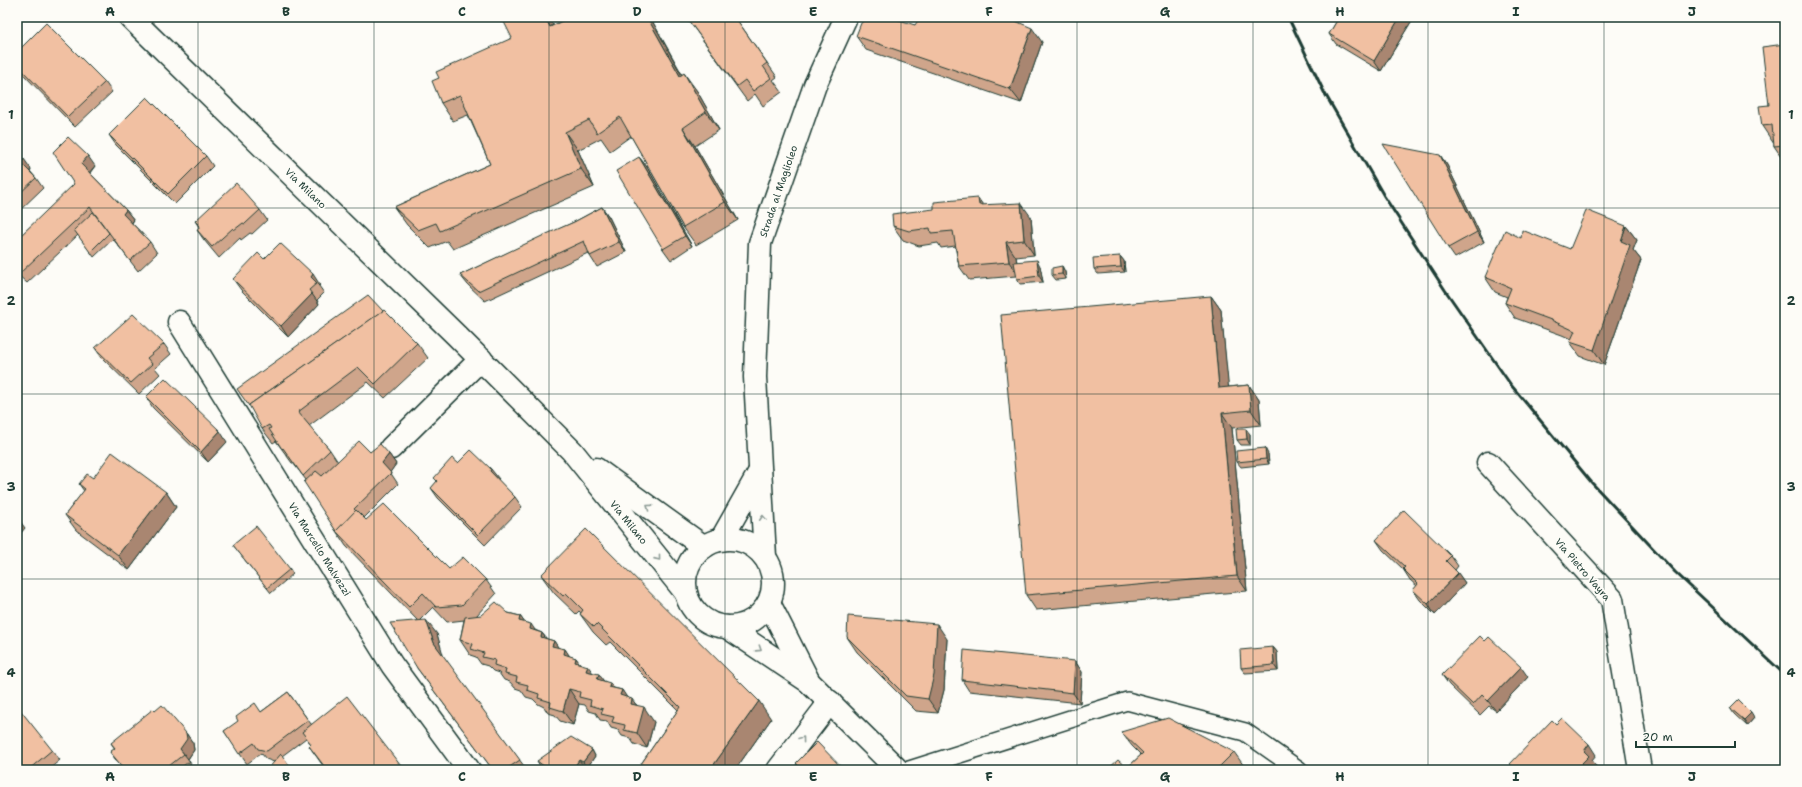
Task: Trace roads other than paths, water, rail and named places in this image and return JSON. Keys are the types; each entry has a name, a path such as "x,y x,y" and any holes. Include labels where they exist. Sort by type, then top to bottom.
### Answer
{"street":[{"name":"Via Milano","path":"130,17 481,359 572,451 686,593"},
{"name":"Strada al Maglioleo","path":"765,557 755,377 760,243 815,85 846,17"},
{"name":"Via Marcello Malvezzi","path":"179,322 392,665 469,770"},
{"path":"391,448 481,359"},
{"name":"Via Milano","path":"572,451 712,543"},
{"name":"Via Pietro Vayra","path":"1488,463 1612,599 1640,770"},
{"path":"712,543 733,539 746,542 756,548 765,557 773,578 773,590 769,603 761,614 752,621 739,626 727,627 713,624 701,617 691,606 686,593 685,580 688,567 694,556 712,543 760,471"},
{"path":"769,603 808,681"},
{"path":"727,627 808,681 898,770"},
{"path":"778,770 830,702"}],"lane":[{"path":"909,770 1127,701 1245,732 1299,770"}],"railway":[{"path":"1288,17 1324,92 1384,196 1445,290 1511,385 1592,483 1675,572 1785,675"}]}
